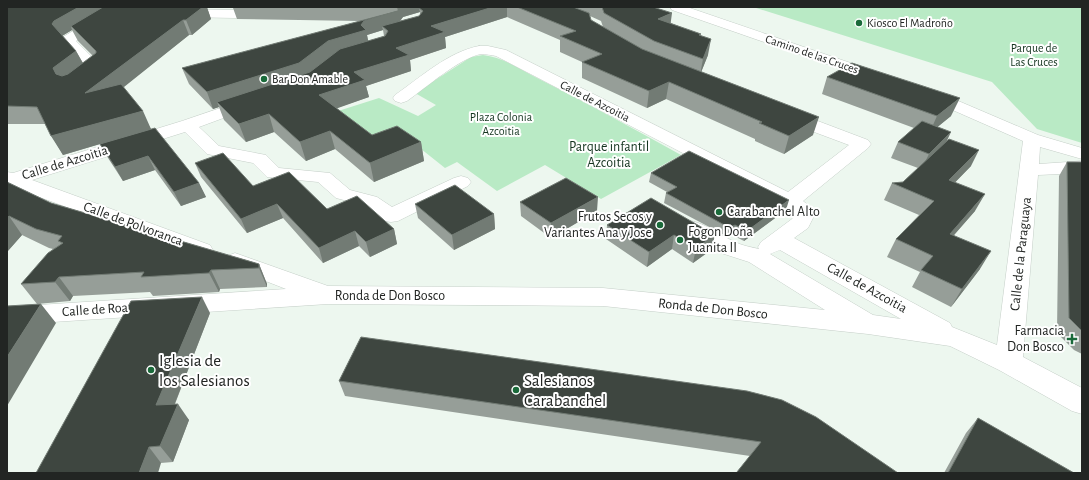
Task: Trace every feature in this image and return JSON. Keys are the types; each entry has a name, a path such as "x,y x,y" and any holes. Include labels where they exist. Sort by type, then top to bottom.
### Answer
{"street":[{"path":"166,13 236,14 245,7"},
{"name":"Camino de las Cruces","path":"676,7 890,81"},
{"path":"71,86 96,68 68,40 120,11"},
{"name":"Calle de Azcoitia","path":"401,98 463,56 476,51 490,50 501,53 790,201 801,209 804,216 800,223 780,240 756,256"},
{"path":"913,89 936,97 1032,139 1082,154"},
{"name":"Calle de Azcoitia","path":"9,179 188,125 267,97"},
{"path":"772,110 862,144 790,201"},
{"path":"188,125 213,150 259,159 274,172 323,177 343,194 370,201 391,216 461,182"},
{"name":"Calle de la Paraguaya","path":"1009,362 1032,139"},
{"path":"1030,170 1082,167"},
{"name":"Calle de Polvoranca","path":"9,179 328,295"},
{"name":"Calle de Azcoitia","path":"670,216 727,248 740,254 756,256 868,324"},
{"name":"Calle de Azcoitia","path":"780,240 954,337"},
{"name":"Ronda de Don Bosco","path":"328,295 603,297 868,324 954,337 1009,362 1082,402"},
{"name":"Calle de Roa","path":"7,316 328,295"}],"green space":[{"name":"Parque de Las Cruces","path":"753,7 1082,7 1082,143 1037,129 992,82"},
{"name":"Plaza Colonia Azcoitia","path":"483,55 498,58 512,64 681,155 601,199 545,165 497,191 457,162 445,168 406,137 380,147 335,112 379,98 418,116 436,105 415,93 471,57"}],"building":[{"path":"7,7 79,7 54,21 52,24 76,51 53,68 56,74 62,76 68,74 96,53 96,51 71,26 103,7 203,7 186,20 183,20 85,93 121,84 143,111 51,136 37,107 7,106"},
{"path":"493,7 431,26 445,32 396,48 409,55 354,72 365,80 319,95 372,135 397,126 421,142 370,163 330,131 300,142 269,114 239,124 217,102 310,72 340,49 385,36 388,31 382,26 419,16 423,11 419,8"},
{"path":"517,7 573,7 589,13 591,20 642,49 819,117 789,136 759,123 762,122 669,82 649,91 582,62 602,54 560,36 576,31"},
{"path":"602,7 653,7 672,13 658,19 711,39 703,59 654,41 604,13"},
{"path":"398,11 364,21 361,25 366,30 328,41 299,63 207,92 182,68"},
{"path":"852,63 960,98 937,116 827,77"},
{"path":"922,121 951,132 929,154 898,142"},
{"path":"155,128 199,183 174,192 148,156 115,167 100,144"},
{"path":"949,139 979,150 949,180 985,194 950,234 991,251 962,289 921,270 933,256 896,239 934,201 892,183 903,182"},
{"path":"689,151 789,200 747,231 735,225 728,227 666,193 677,187 651,173"},
{"path":"223,153 253,186 289,172 327,209 357,196 394,229 366,242 355,231 319,248 277,204 241,219 195,163"},
{"path":"1067,162 1082,162 1082,331 1069,318"},
{"path":"566,178 598,197 551,223 520,202"},
{"path":"7,182 51,203 259,264 259,268 211,270 209,273 141,277 144,272 59,277 55,282 21,284 48,253 63,243 58,241 62,236 36,229 9,216 7,218"},
{"path":"455,185 494,214 452,235 415,204"},
{"path":"651,198 715,235 696,248 674,235 649,252 607,225"},
{"name":"Iglesia de los Salesianos","path":"202,297 156,405 178,404 160,446 149,447 139,473 36,473 131,301"},
{"path":"41,304 7,357 7,306"},
{"path":"361,337 747,391 782,400 816,417 898,473 737,473 761,442 339,381"},
{"path":"978,418 1074,473 948,473"}],"place":[{"name":"Kiosco El Madroño","path":"859,23"},
{"name":"Bar Don Amable","path":"264,79"},
{"name":"Carabanchel Alto","path":"719,212"},
{"name":"Frutos Secos y Variantes Ana y Jose","path":"660,225"},
{"name":"Fogon Doña Juanita II","path":"680,240"},
{"name":"Farmacia Don Bosco","path":"1072,339"},
{"name":"Iglesia de los Salesianos","path":"151,370"},
{"name":"Salesianos Carabanchel","path":"516,390"}],"park label":[{"name":"Parque infantil Azcoitia","path":"609,156"}]}
